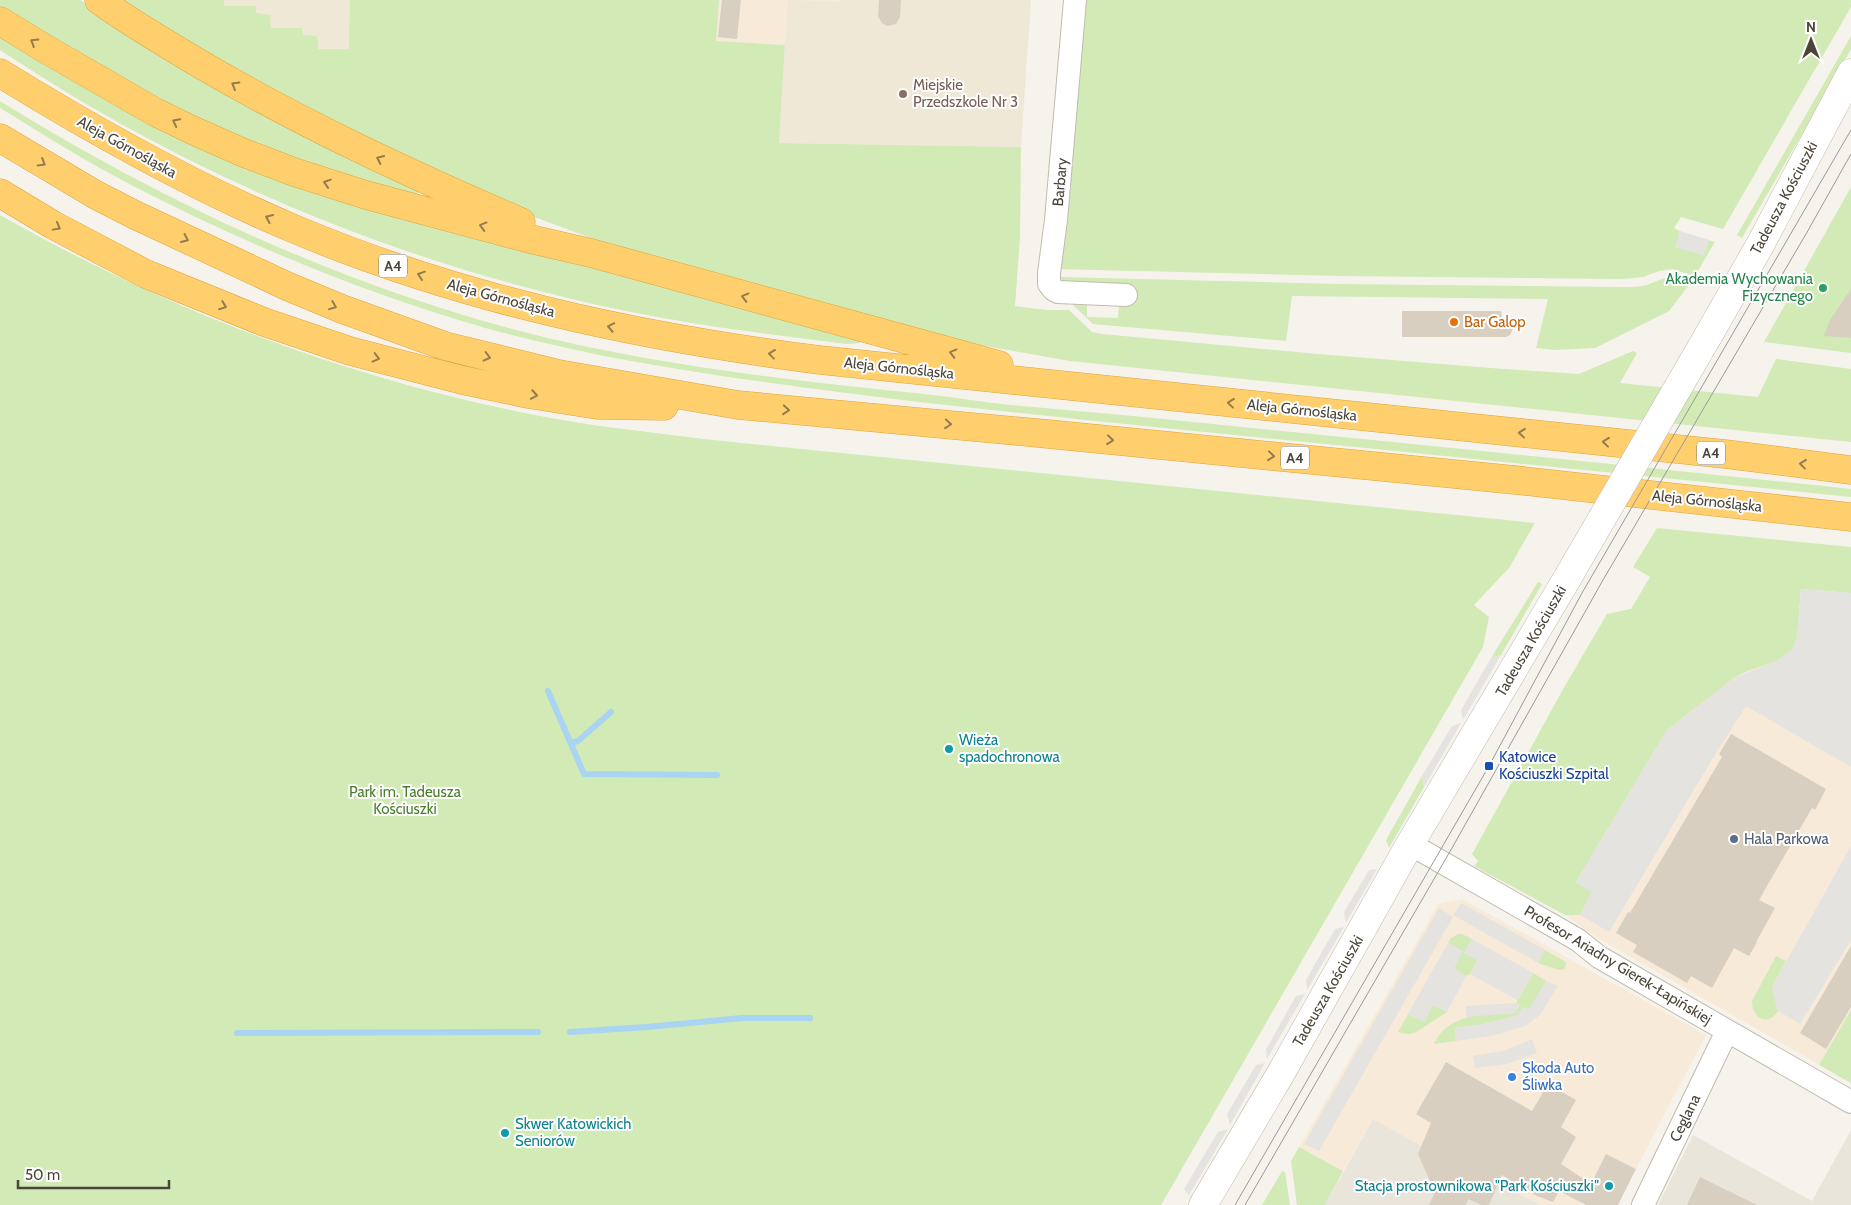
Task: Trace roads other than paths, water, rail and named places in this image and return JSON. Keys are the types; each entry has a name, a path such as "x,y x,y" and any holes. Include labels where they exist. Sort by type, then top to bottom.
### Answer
{"highway":[{"path":"99,0 126,20 254,96 353,147 591,254"},
{"path":"0,21 155,112 244,153 294,172 366,195 1085,388"},
{"name":"Aleja Górnośląska","path":"0,73 129,149 247,208 293,228 389,264 489,296 602,325 738,350 1725,454 1851,470"},
{"name":"Aleja Górnośląska","path":"0,138 96,195 280,283 342,309 445,346 549,372 738,405 1058,434 1505,479 1851,517"},
{"path":"0,193 53,225 154,278 264,322 350,351 462,380 528,394 597,405 738,405"}],"street":[{"name":"Barbary","path":"1075,0 1049,284 1058,292 1126,295"},
{"name":"Tadeusza Kościuszki","path":"1204,1205 1286,1065 1410,844 1708,336 1757,250 1851,73"},
{"name":"Profesor Ariadny Gierek-Łapińskiej","path":"1410,844 1578,940 1598,958 1851,1102"},
{"name":"Ceglana","path":"1643,1205 1727,1031"}],"waterway":[{"path":"548,691 584,774 717,775"},
{"path":"571,743 578,741 611,712"},
{"path":"570,1032 742,1018 810,1018"},
{"path":"237,1033 538,1032"}],"tram line":[{"path":"1235,1205 1489,766 1582,593 1851,130"},
{"path":"1245,1205 1452,848 1603,580 1851,154"}],"place":[{"name":"Miejskie Przedszkole Nr 3","path":"903,94"},
{"name":"Akademia Wychowania Fizycznego","path":"1823,288"},
{"name":"Bar Galop","path":"1454,322"},
{"name":"Wieża spadochronowa","path":"949,749"},
{"name":"Katowice Kościuszki Szpital","path":"1489,766"},
{"name":"Hala Parkowa","path":"1734,839"},
{"name":"Skoda Auto Śliwka","path":"1512,1077"},
{"name":"Skwer Katowickich Seniorów","path":"505,1133"},
{"name":"Stacja prostownikowa \"Park Kościuszki\"","path":"1609,1186"}],"park label":[{"name":"Park im. Tadeusza Kościuszki","path":"405,800"}]}
